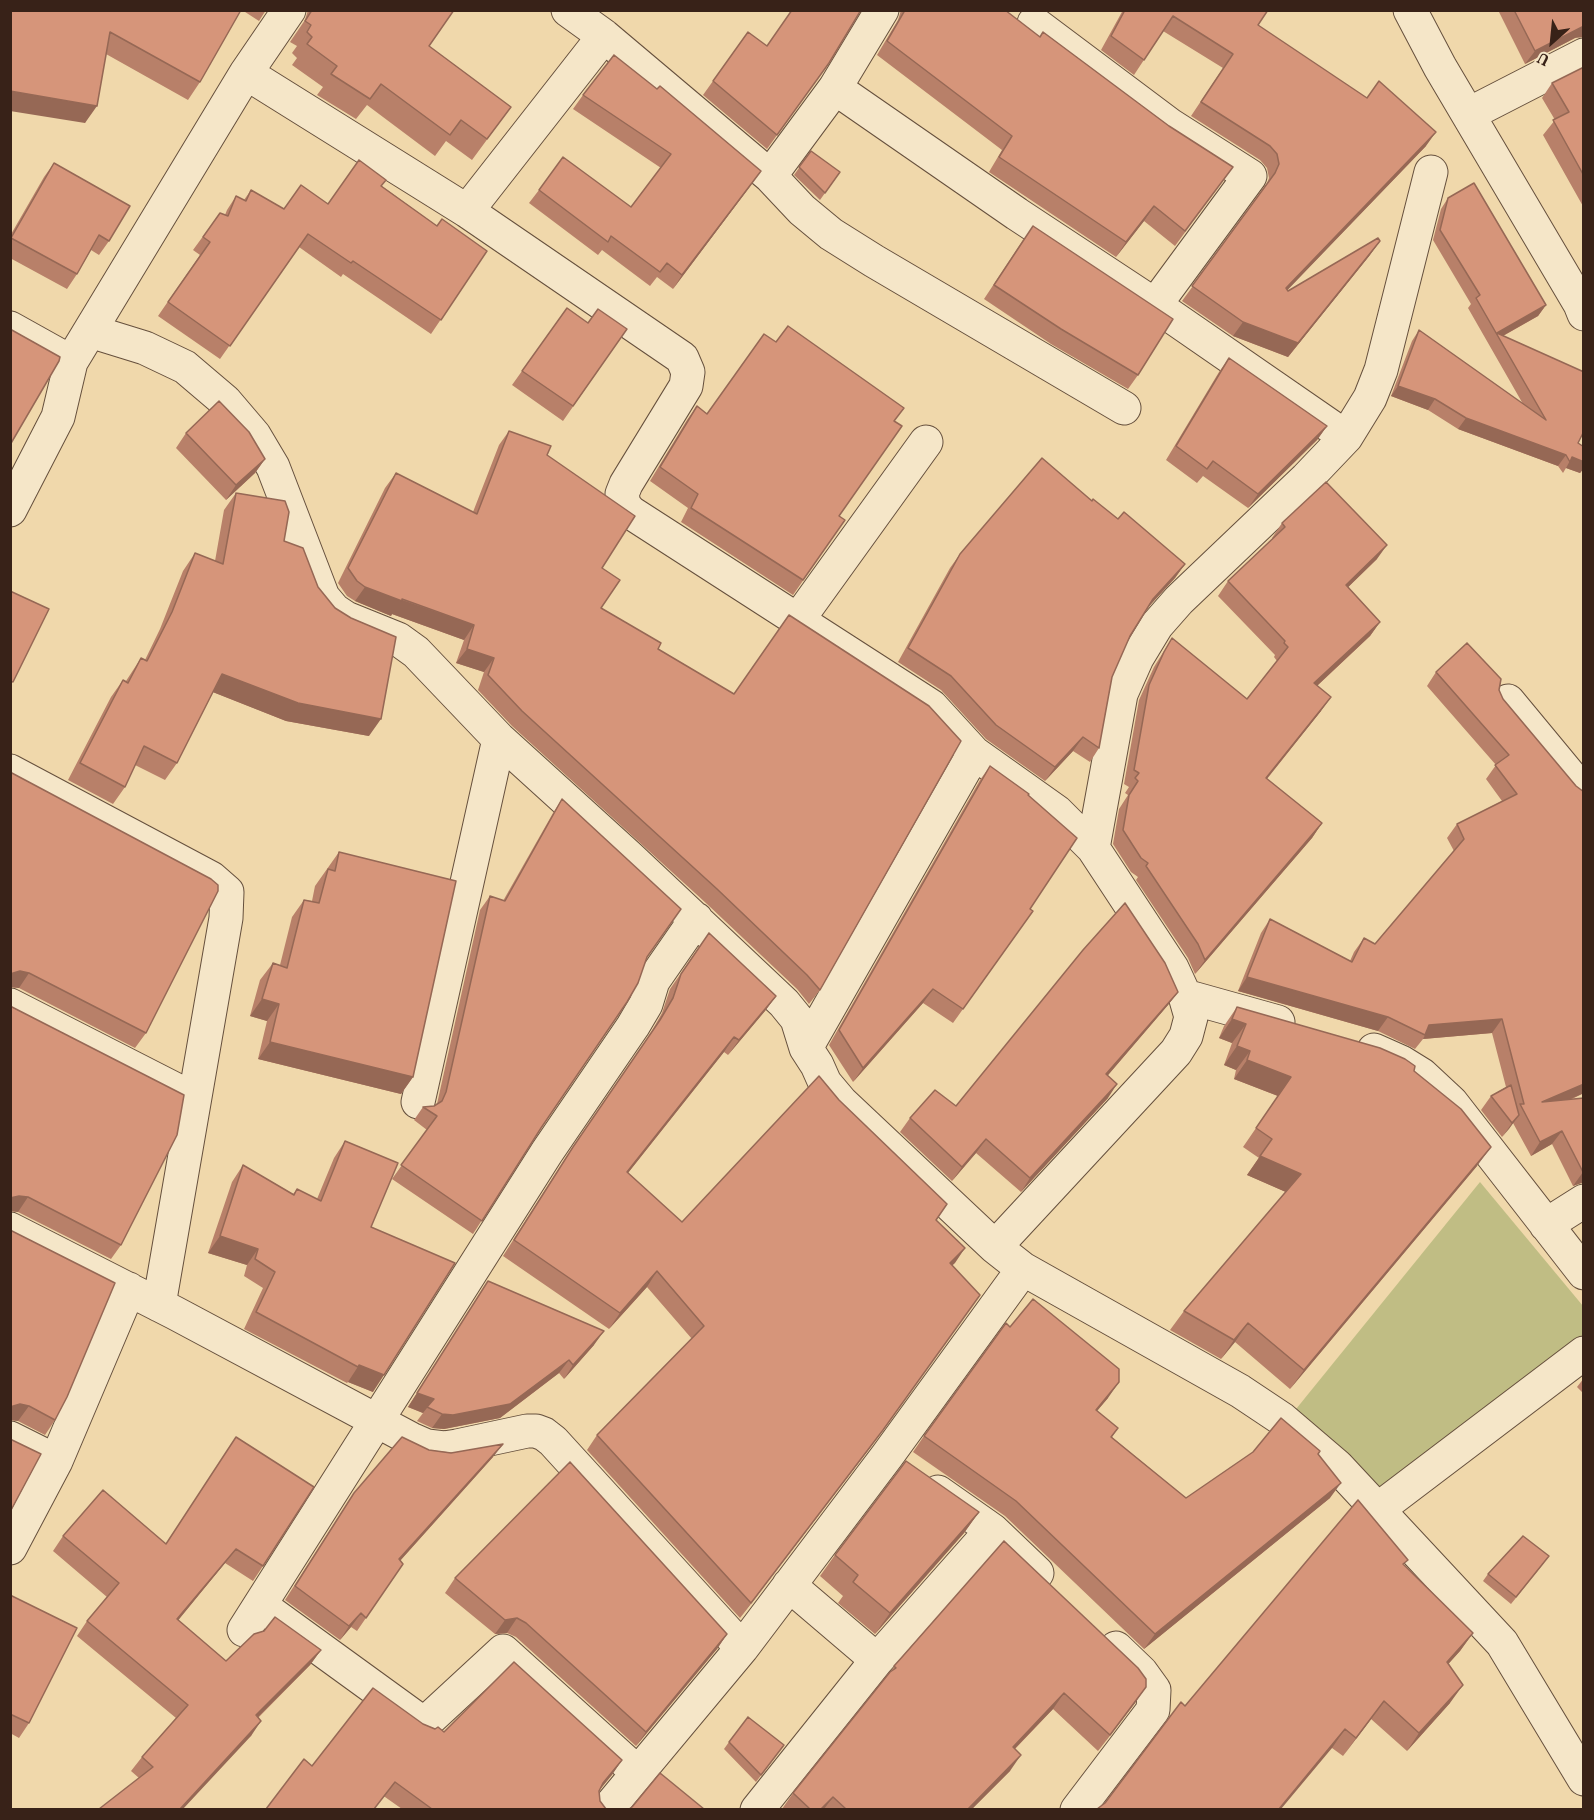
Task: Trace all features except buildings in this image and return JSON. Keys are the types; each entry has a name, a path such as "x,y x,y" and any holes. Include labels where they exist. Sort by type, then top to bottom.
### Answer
{"street":[{"path":"10,510 58,417 71,362 246,73 289,10"},
{"path":"568,10 604,36 770,176 802,210 831,234 1124,408"},
{"path":"770,176 835,88 882,10"},
{"path":"1410,10 1468,114 1582,307"},
{"path":"1034,22 1170,125 1250,176 1155,305"},
{"path":"467,211 604,36"},
{"path":"1468,114 1584,56"},
{"path":"246,73 467,211 682,358 688,372 686,386 626,484 622,494 624,505 630,512 931,706 974,753 1057,812 1093,848 1172,968 1185,996 1191,1017 1186,1036 1176,1052 995,1247"},
{"path":"835,88 1346,437"},
{"path":"1093,848 1121,694 1137,658 1157,625 1179,600 1306,479 1346,437 1370,398 1381,370 1431,172"},
{"path":"10,328 71,362"},
{"path":"90,331 145,348 185,367 225,401 254,435 273,467 323,597 334,610 346,618 398,639 416,652 499,739 696,919 784,1003 797,1019 806,1048 825,1083 841,1102 995,1247 1023,1269 1240,1391 1282,1419 1337,1466 1502,1643 1584,1779"},
{"path":"797,621 926,442"},
{"path":"1508,701 1584,790"},
{"path":"418,1102 499,739"},
{"path":"806,1048 974,753"},
{"path":"10,771 211,878 227,892 226,918 159,1305"},
{"path":"638,1773 503,1652 424,1724 252,1618 560,1132 633,1026 646,1004 653,981 696,919"},
{"path":"1185,996 1307,1030"},
{"path":"10,1005 194,1099"},
{"path":"1351,1043 1373,1049 1401,1062 1422,1075 1451,1102 1584,1273"},
{"path":"1546,1225 1584,1202"},
{"path":"10,1230 129,1289 427,1446 444,1448 527,1431 544,1434 553,1441 742,1648"},
{"path":"607,1809 742,1648 887,1456 1023,1269"},
{"path":"10,1548 56,1461 129,1289"},
{"path":"1377,1510 1584,1353"},
{"path":"10,1438 56,1461"},
{"path":"887,1456 992,1530 1058,1593"},
{"path":"757,1809 877,1660 992,1530"},
{"path":"789,1585 877,1660"},
{"path":"1077,1809 1153,1710 1154,1690 1140,1672 1091,1625"}],"shaded area":[{"path":"1480,1182 1583,1306 1583,1371 1406,1508 1292,1414"}]}
